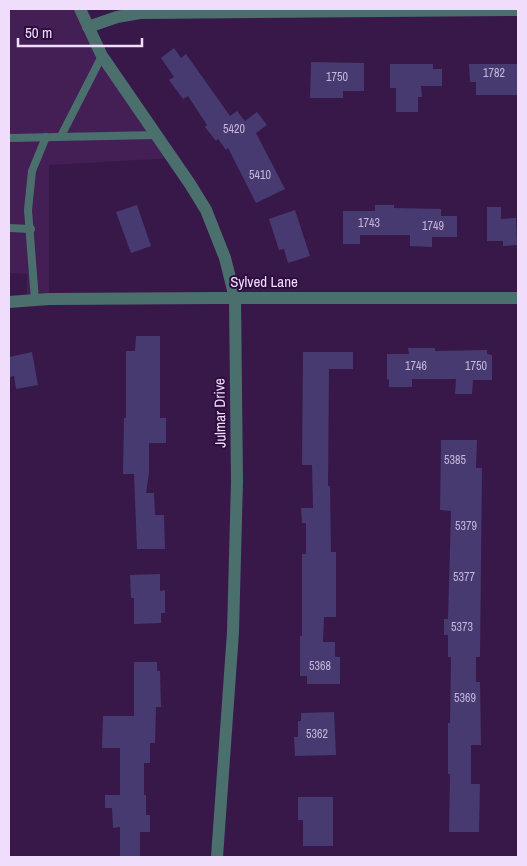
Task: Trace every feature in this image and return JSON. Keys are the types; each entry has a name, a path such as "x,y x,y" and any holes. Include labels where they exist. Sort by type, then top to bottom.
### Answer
{"street":[{"name":"Julmar Drive","path":"80,9 102,56 206,210 226,258 235,298 237,481 233,632 217,857"},
{"path":"88,28 117,17 140,13 518,10"},
{"name":"Sylved Lane","path":"9,302 35,300 235,298 518,298"}],"lane":[{"path":"61,136 102,56"},
{"path":"9,138 156,135"},
{"path":"35,300 31,229 28,210 32,171 46,137"},
{"path":"9,228 31,229"}],"shaded area":[{"path":"9,9 80,9 88,27 173,158 49,165 49,299 27,300 27,274 9,273"}],"building":[{"path":"174,48 181,58 186,54 230,116 237,111 245,121 257,112 267,125 256,133 285,189 256,203 228,148 226,150 218,139 216,141 205,127 207,125 188,96 183,99 169,80 174,77 161,58"},
{"path":"311,62 364,63 364,91 343,91 343,98 310,98"},
{"path":"390,64 433,64 433,69 442,69 442,86 421,86 422,97 418,97 418,112 396,112 396,88 390,88"},
{"path":"469,64 518,64 518,95 476,95 476,82 470,82"},
{"path":"137,205 151,246 131,253 116,212"},
{"path":"375,205 394,205 394,208 441,209 441,216 457,216 457,237 432,237 432,247 410,246 410,235 360,235 360,244 343,244 343,211 375,211"},
{"path":"487,207 501,207 501,219 516,218 517,245 503,246 503,241 487,241"},
{"path":"295,210 310,256 288,263 284,249 279,250 269,219"},
{"path":"136,336 160,336 160,418 166,418 166,443 149,443 149,473 146,493 154,493 155,515 164,515 165,549 137,549 134,474 123,474 124,418 126,418 126,351 135,351"},
{"path":"408,348 435,348 435,351 487,350 487,354 492,355 492,380 473,380 472,394 455,394 456,379 412,379 412,387 389,387 389,380 387,379 387,354 409,354"},
{"path":"32,352 38,385 16,389 14,376 9,377 9,357"},
{"path":"303,352 353,352 353,369 329,369 328,486 330,486 331,552 336,552 336,617 324,617 323,642 335,642 335,657 340,657 340,684 307,684 307,676 300,676 302,554 306,554 306,523 302,523 301,508 313,508 312,465 302,465"},
{"path":"441,440 477,440 476,468 482,468 480,657 476,657 476,682 480,682 481,745 471,745 471,784 480,784 479,832 449,832 450,774 448,774 448,723 450,723 451,657 448,657 448,635 444,635 444,619 448,619 451,511 440,510"},
{"path":"160,574 160,591 165,590 165,613 161,613 161,623 134,624 134,598 131,598 130,575"},
{"path":"134,662 157,662 157,671 160,671 161,707 156,707 155,743 150,743 150,763 144,763 144,795 146,795 146,815 150,815 150,832 140,832 140,856 120,856 120,827 113,828 112,808 105,808 105,795 120,795 120,748 102,748 103,716 134,716"},
{"path":"334,712 336,755 295,756 294,737 298,737 298,721 301,721 301,713"},
{"path":"298,797 333,797 333,846 303,846 303,820 298,820"}]}
